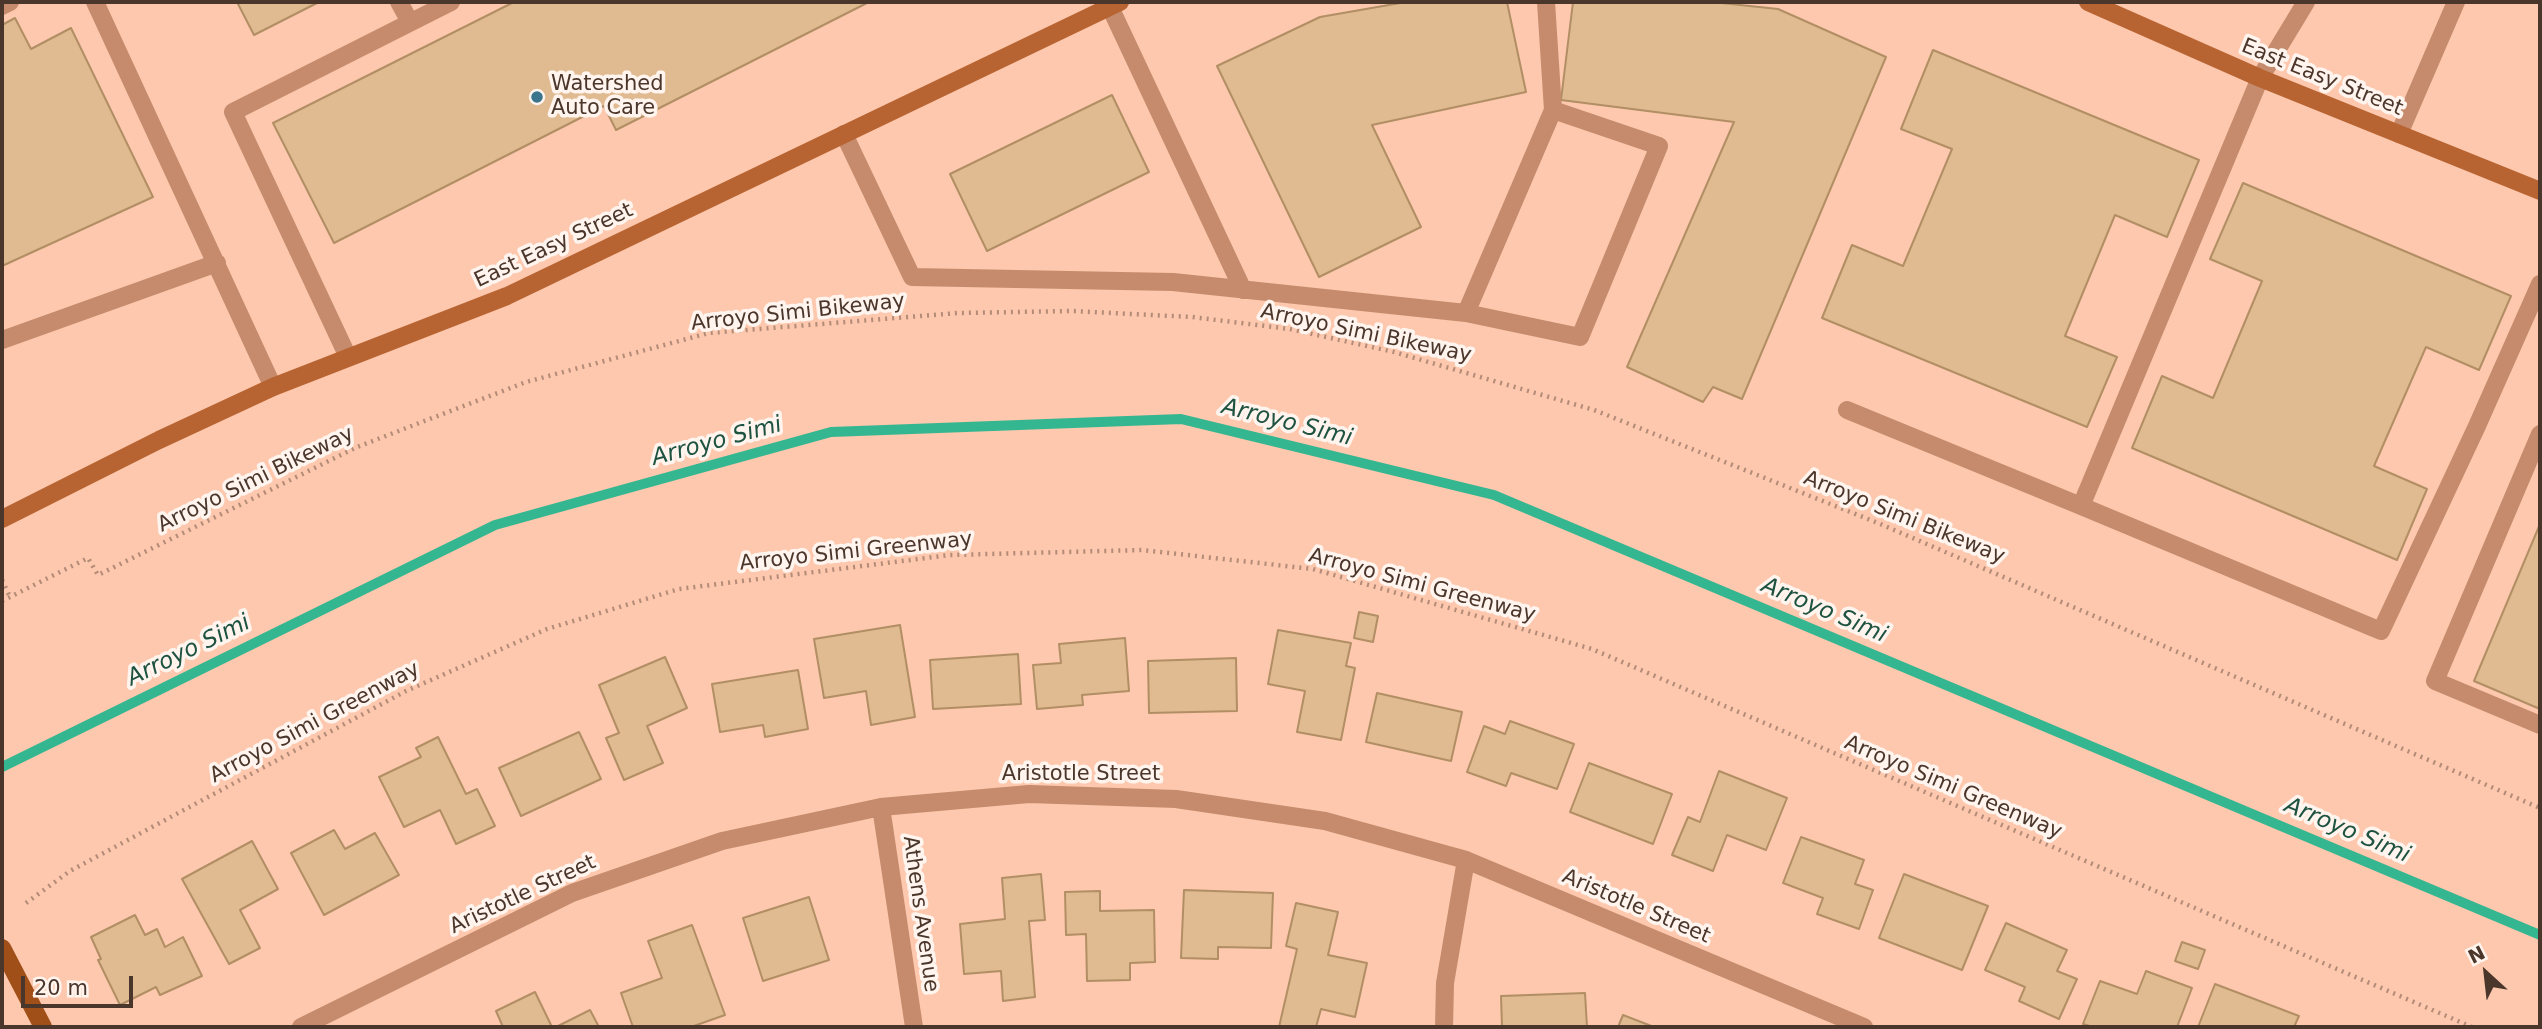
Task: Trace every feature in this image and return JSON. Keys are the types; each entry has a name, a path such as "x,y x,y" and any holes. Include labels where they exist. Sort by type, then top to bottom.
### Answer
{"main road":[{"path":"2,948 43,1027"}],"street":[{"path":"2,6 10,2"},
{"path":"95,2 273,387"},
{"path":"399,2 410,22"},
{"path":"348,357 233,113 450,2"},
{"path":"1466,313 1553,110 1546,2"},
{"name":"East Easy Street","path":"2088,2 2260,78 2540,191"},
{"path":"2081,506 2260,78 2306,2"},
{"path":"2399,134 2456,2"},
{"path":"1115,4 1242,290"},
{"name":"East Easy Street","path":"2,519 159,440 273,387 507,296 1115,4"},
{"path":"844,134 912,277 1173,282 1466,313 1580,337 1659,146 1553,110"},
{"path":"2,340 217,263"},
{"path":"1847,411 2381,631 2540,284"},
{"path":"2540,434 2435,681 2540,725"},
{"name":"Aristotle Street","path":"301,1027 572,893 722,841 881,807 1029,794 1176,799 1325,821 1466,860 1864,1027"},
{"name":"Athens Avenue","path":"881,807 914,1027"},
{"path":"1444,1027 1445,983 1466,860"}],"path":[{"name":"Arroyo Simi Bikeway","path":"2,601 88,558 98,575 357,447 526,382 709,333 958,313 1072,311 1192,317 1290,329 1394,352 1594,410 1878,523 2540,808"},
{"name":"Arroyo Simi Greenway","path":"26,903 70,871 406,691 547,629 679,589 950,555 1142,550 1312,569 1592,649 2472,1027"},
{"path":"2,580 10,597"}],"building":[{"path":"237,2 319,2 254,35"},
{"path":"514,2 869,2 616,130 604,106 334,243 273,123"},
{"path":"1406,2 1507,2 1526,92 1372,125 1421,227 1319,277 1217,66 1320,17"},
{"path":"1573,2 1712,2 1778,9 1886,57 1742,399 1713,387 1703,402 1627,367 1734,122 1561,100"},
{"path":"15,18 31,49 71,28 153,197 2,266 2,25"},
{"path":"1933,50 2199,160 2167,237 2115,215 2065,336 2117,357 2087,427 1822,318 1852,245 1903,266 1952,149 1901,129"},
{"path":"1112,95 1149,172 987,251 950,174"},
{"path":"2243,183 2511,296 2479,370 2426,347 2374,466 2427,489 2397,560 2132,448 2162,376 2213,398 2262,281 2210,259"},
{"path":"2540,524 2540,709 2474,681"},
{"path":"1359,612 1378,616 1373,642 1354,638"},
{"path":"900,625 915,717 871,725 866,691 824,698 814,639"},
{"path":"1278,630 1351,643 1346,666 1355,668 1341,740 1297,732 1305,691 1268,684"},
{"path":"1125,638 1129,691 1082,695 1083,705 1037,709 1033,665 1061,663 1059,644"},
{"path":"1018,654 1021,704 933,709 930,660"},
{"path":"665,657 687,708 647,726 663,763 624,780 606,738 619,733 599,685"},
{"path":"1236,658 1237,711 1149,713 1148,661"},
{"path":"798,670 808,729 765,737 763,725 720,732 712,684"},
{"path":"1377,693 1462,712 1451,761 1366,742"},
{"path":"1510,721 1574,744 1557,789 1511,773 1506,786 1467,772 1484,726 1505,734"},
{"path":"579,732 601,779 521,816 499,768"},
{"path":"438,737 466,794 477,789 495,826 456,844 440,810 404,827 379,777 421,757 416,748"},
{"path":"1589,763 1672,794 1653,844 1570,812"},
{"path":"1719,771 1787,798 1766,850 1727,835 1713,871 1672,855 1688,817 1700,822"},
{"path":"334,830 345,849 375,833 399,875 324,915 291,853"},
{"path":"1801,837 1864,860 1855,884 1873,890 1859,929 1817,914 1823,898 1783,883"},
{"path":"252,841 278,889 240,910 260,948 229,964 182,879"},
{"path":"1041,874 1045,920 1029,921 1035,997 1003,1001 1001,971 964,974 960,924 1005,919 1002,878"},
{"path":"1904,874 1988,906 1962,970 1879,938"},
{"path":"1184,890 1273,893 1271,948 1218,947 1218,959 1181,958"},
{"path":"1100,891 1100,911 1154,910 1155,962 1130,963 1130,980 1087,981 1086,934 1066,935 1065,892"},
{"path":"809,897 829,960 763,981 743,918"},
{"path":"1296,903 1338,912 1328,955 1367,963 1355,1017 1321,1009 1316,1027 1279,1027 1297,949 1286,946"},
{"path":"135,915 145,935 157,929 165,947 183,937 202,976 160,995 156,987 120,1005 98,960 101,959 91,937"},
{"path":"2006,923 2067,950 2057,971 2077,979 2059,1019 2019,1001 2025,987 1985,970"},
{"path":"692,925 725,1015 691,1027 633,1027 621,993 662,978 648,941"},
{"path":"2182,942 2205,950 2198,969 2175,961"},
{"path":"2146,971 2192,988 2177,1027 2093,1027 2083,1024 2100,981 2137,994"},
{"path":"2215,984 2299,1016 2294,1027 2198,1027"},
{"path":"535,992 552,1027 503,1027 496,1011"},
{"path":"1585,993 1587,1027 1502,1027 1501,996"},
{"path":"590,1010 599,1027 556,1027"},
{"path":"1623,1015 1654,1027 1618,1027"}],"waterway":[{"name":"Arroyo Simi","path":"2,767 495,525 831,432 1181,419 1494,495 2540,935"}],"place":[{"name":"Watershed Auto Care","path":"537,97"}]}
